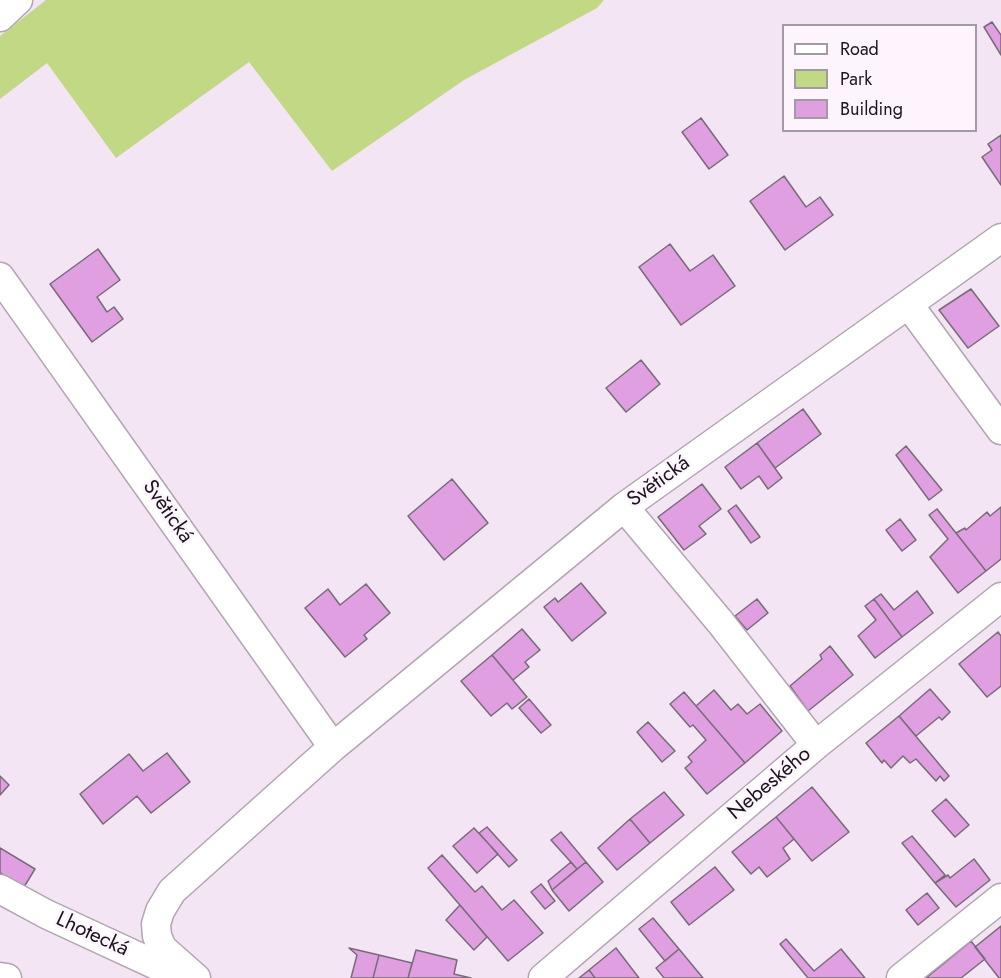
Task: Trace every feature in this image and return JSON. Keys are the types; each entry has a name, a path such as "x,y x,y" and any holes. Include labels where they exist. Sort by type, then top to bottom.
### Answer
{"street":[{"path":"0,16 18,0"},
{"name":"Světická","path":"196,978 162,948 160,942 156,924 163,903 172,891 333,747 624,507 1001,238"},
{"name":"Světická","path":"0,277 333,747"},
{"path":"909,305 1001,430"},
{"path":"624,507 721,623 816,745"},
{"name":"Nebeského","path":"543,978 816,745 1001,597"},
{"name":"Lhotecká","path":"0,889 46,914 185,978"},
{"path":"902,978 1001,898"},
{"path":"0,977 7,978"}],"green space":[{"path":"46,0 604,0 597,8 464,80 332,171 249,62 116,158 47,63 0,99 0,36"}],"building":[{"path":"992,22 1001,35 1001,55 984,27"},
{"path":"701,118 728,155 709,169 682,132"},
{"path":"1001,135 1001,185 982,157 992,150 988,144"},
{"path":"784,176 806,207 820,197 833,215 785,250 750,201"},
{"path":"670,244 690,271 713,255 735,286 681,325 639,267"},
{"path":"98,249 120,280 97,297 107,312 114,307 123,319 92,342 50,284"},
{"path":"971,289 999,326 968,348 939,310"},
{"path":"641,360 660,384 626,412 606,388"},
{"path":"803,409 821,434 775,468 757,443"},
{"path":"757,443 782,478 768,489 759,476 741,489 725,467"},
{"path":"906,446 942,490 929,500 896,455"},
{"path":"452,479 488,523 444,560 408,516"},
{"path":"702,484 721,509 699,526 706,534 684,550 658,517"},
{"path":"736,505 760,537 751,543 728,511"},
{"path":"1001,507 1001,559 986,571 956,533 965,528 966,530 987,512 990,516"},
{"path":"937,509 986,571 958,593 930,557 948,539 929,515"},
{"path":"900,519 916,540 902,551 886,530"},
{"path":"581,583 606,613 572,641 544,607 555,598 558,602"},
{"path":"366,584 390,613 364,635 367,639 345,657 305,608 328,589 340,605"},
{"path":"917,591 933,613 902,637 874,599 881,594 894,610"},
{"path":"757,599 768,613 747,630 735,616"},
{"path":"874,599 902,637 875,658 858,636 876,620 865,606"},
{"path":"522,629 540,650 525,662 529,667 513,680 492,655"},
{"path":"998,632 1001,636 1001,686 987,697 959,664"},
{"path":"830,646 853,675 808,711 790,686 822,659 820,655"},
{"path":"492,655 527,697 512,709 507,703 491,716 461,681"},
{"path":"930,689 950,712 942,720 939,717 916,736 899,716"},
{"path":"714,690 731,710 738,704 747,714 760,704 782,731 745,763 696,706"},
{"path":"684,692 745,763 707,794 685,768 692,762 688,757 706,740 693,725 690,727 670,704"},
{"path":"529,699 551,725 541,733 519,708"},
{"path":"899,716 949,776 944,781 940,776 936,781 916,759 910,763 903,756 891,768 884,760 882,763 866,743"},
{"path":"648,722 675,751 662,762 637,732"},
{"path":"167,753 190,782 151,813 137,796 103,824 80,794 129,754 143,771"},
{"path":"0,776 9,785 0,795"},
{"path":"812,787 849,832 812,861 776,817"},
{"path":"664,792 684,815 650,843 630,819"},
{"path":"946,799 969,825 955,837 932,811"},
{"path":"776,817 794,839 783,848 790,859 767,877 759,867 751,874 732,852"},
{"path":"630,819 650,843 617,870 598,848"},
{"path":"487,827 517,860 509,867 479,833"},
{"path":"474,828 498,854 477,873 453,846"},
{"path":"561,832 586,862 577,869 551,840"},
{"path":"912,836 945,875 935,883 902,843"},
{"path":"0,848 35,869 24,887 0,873"},
{"path":"442,855 475,892 482,886 502,910 514,900 543,933 508,961 428,868"},
{"path":"974,859 990,880 956,907 935,883 948,875 950,878"},
{"path":"571,862 577,869 552,890 548,881"},
{"path":"586,862 603,882 569,911 552,890"},
{"path":"715,867 734,890 689,925 671,902"},
{"path":"541,884 555,901 545,909 531,892"},
{"path":"927,893 939,908 918,925 906,910"},
{"path":"460,905 487,937 474,950 446,920"},
{"path":"653,918 679,949 665,961 639,929"},
{"path":"1001,926 1001,978 999,978 975,947"},
{"path":"786,939 814,971 841,949 865,978 808,978 780,944"},
{"path":"971,941 985,959 961,978 926,978"},
{"path":"349,948 379,955 373,978 351,978 357,955"},
{"path":"616,948 639,978 595,978 589,970"},
{"path":"679,949 703,978 664,978 656,968"},
{"path":"416,950 457,960 454,974 471,978 408,978"},
{"path":"379,955 412,963 408,978 373,978"},
{"path":"589,970 595,978 579,978"}]}
